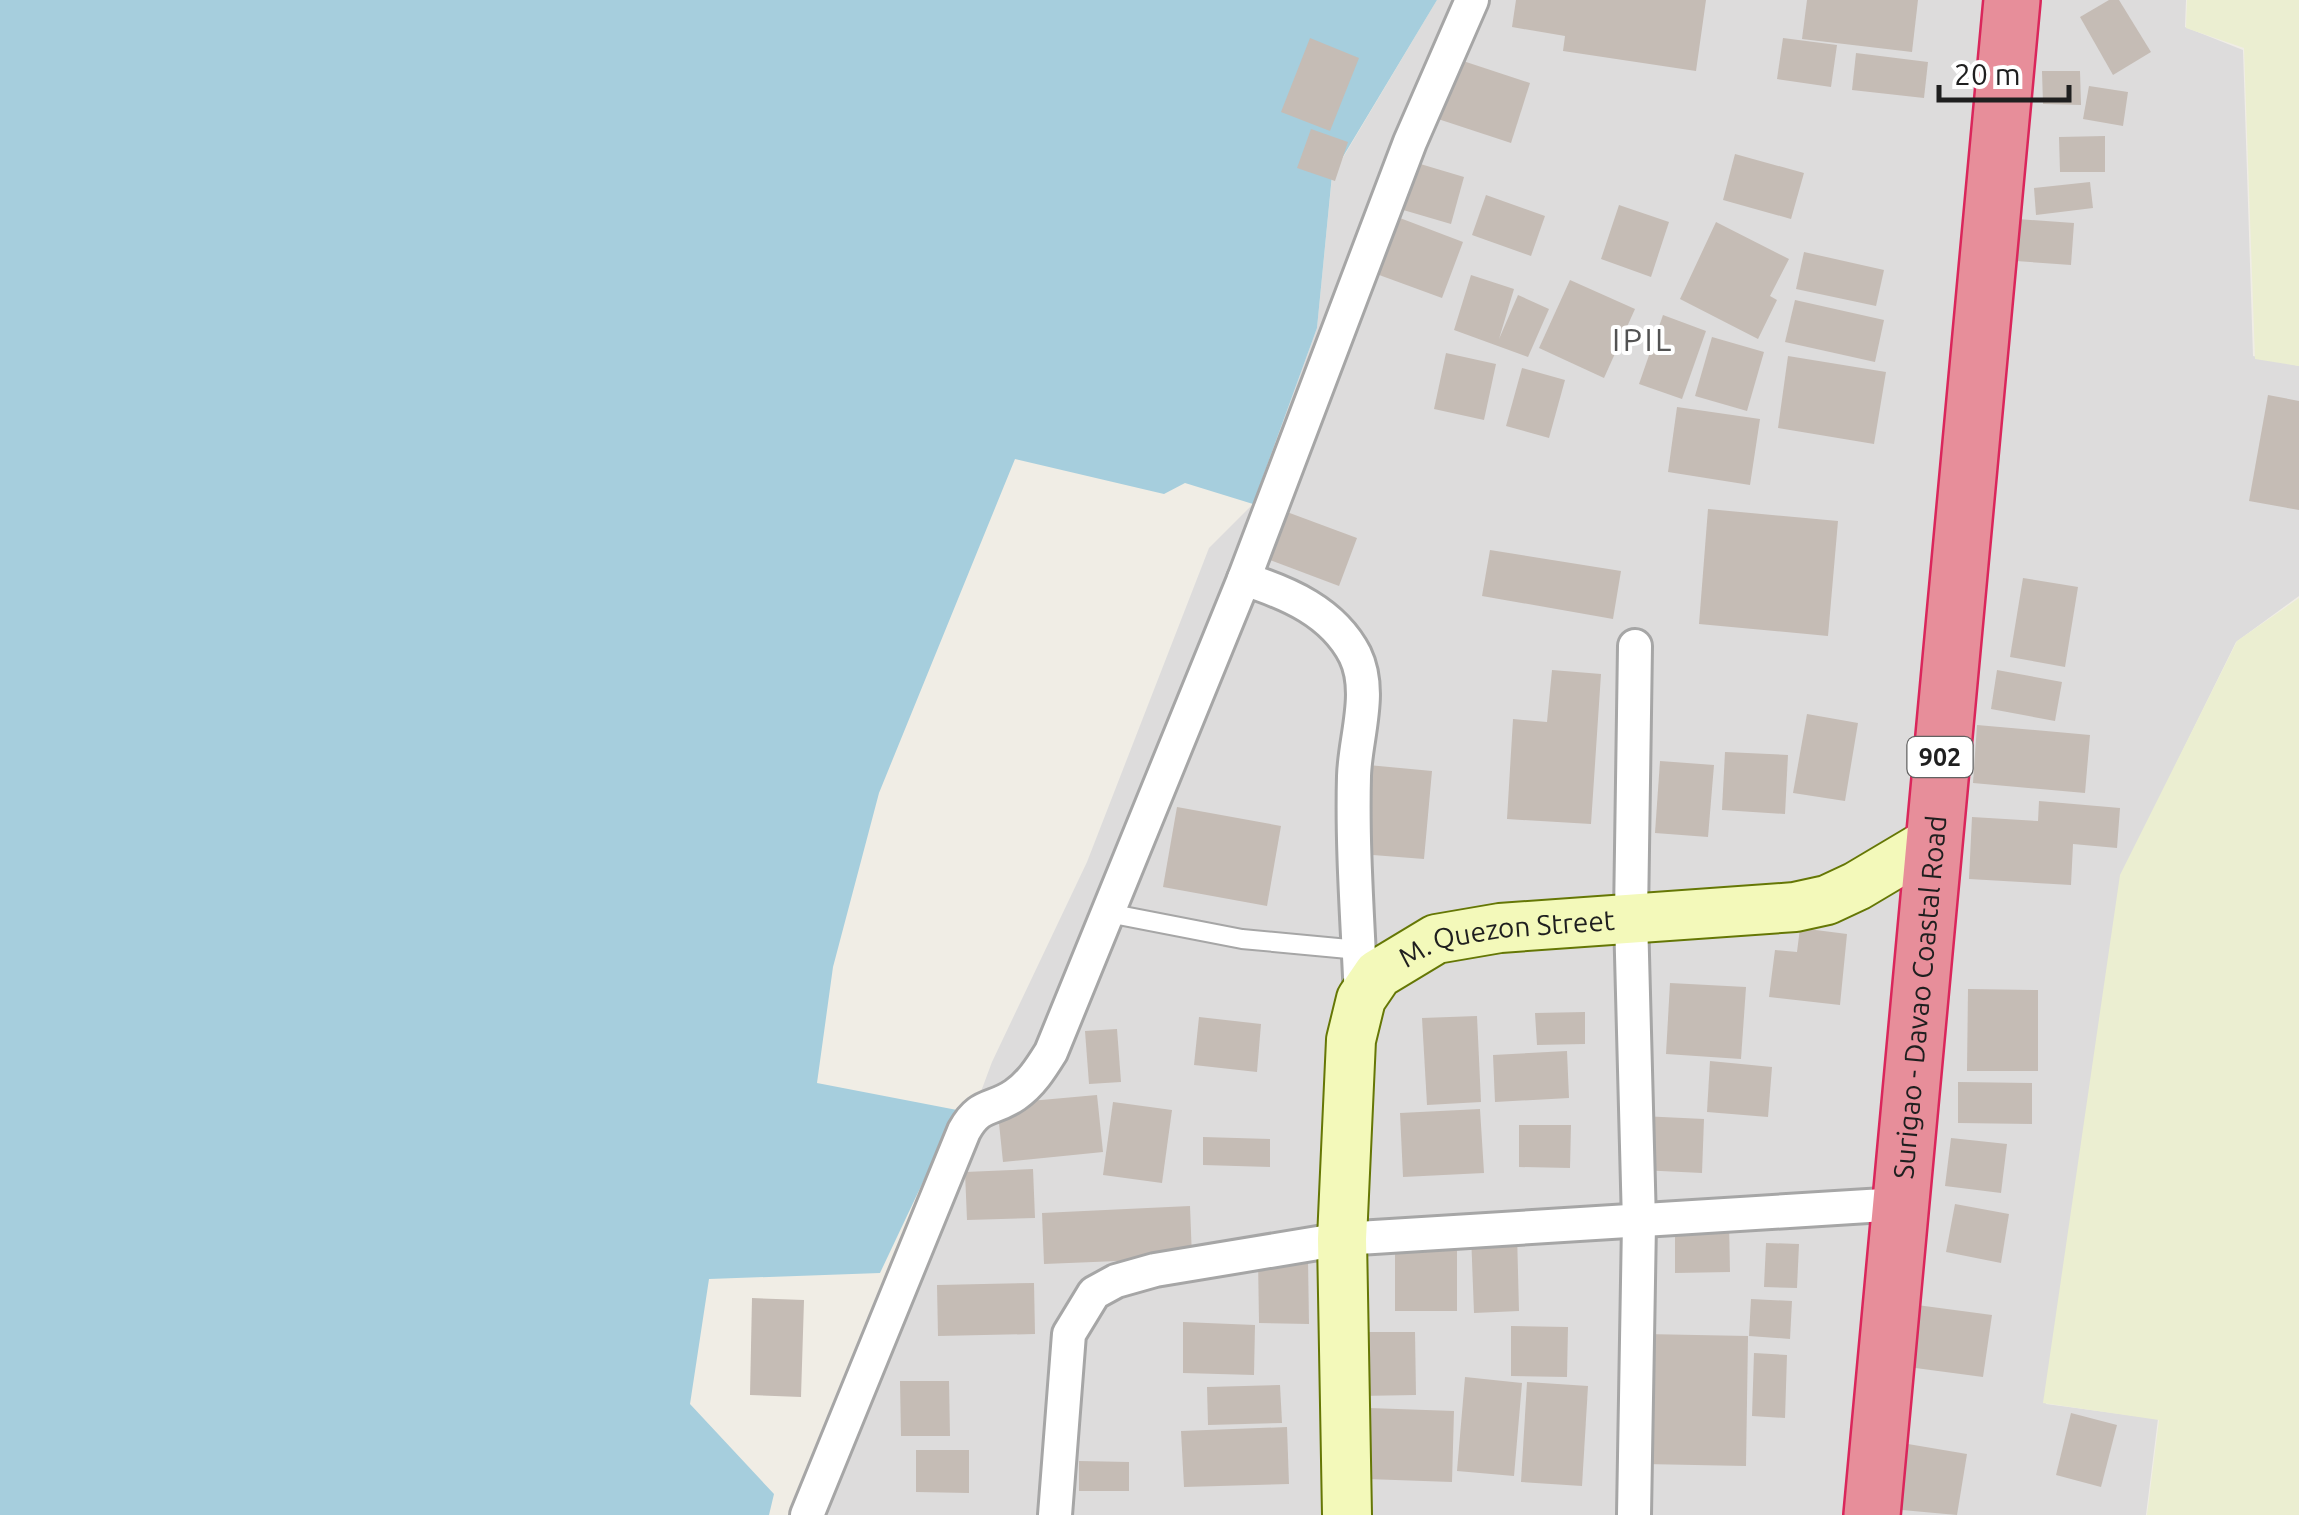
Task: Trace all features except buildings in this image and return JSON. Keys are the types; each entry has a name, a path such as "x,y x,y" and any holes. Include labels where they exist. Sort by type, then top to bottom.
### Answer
{"highway":[{"name":"Surigao - Davao Coastal Road","path":"1872,1515 2012,0"}],"street":[{"path":"807,1515 964,1131 984,1106 1010,1099 1038,1072 1108,913 1244,580 1410,142 1472,0"},
{"path":"1244,580 1297,598 1335,628 1356,658 1362,677 1354,773 1361,999 1351,1040 1342,1239 1347,1515"},
{"path":"1634,1515 1639,1224 1631,918 1635,646"},
{"name":"M. Quezon Street","path":"1361,999 1378,974 1436,939 1500,928 1796,907 1827,900 1932,842"},
{"path":"1055,1515 1069,1334 1094,1293 1116,1281 1155,1270 1342,1239 1639,1224 1900,1204"}],"lane":[{"path":"1108,913 1242,939 1359,950"}],"shaded area":[{"path":"1437,0 2186,0 2185,27 2243,50 2253,356 2299,366 2299,596 2236,642 2121,876 2046,1404 2158,1419 2146,1515 823,1515 992,1062 1087,862 1209,548 1253,504 1317,328 1332,176"}],"green space":[{"path":"2187,0 2299,0 2299,366 2255,359 2244,48 2186,28"},
{"path":"2299,598 2299,1515 2147,1515 2159,1420 2043,1403 2120,875 2237,641"}],"water":[{"path":"0,0 1437,0 1332,175 1317,328 1253,504 1185,483 1164,494 1015,459 879,793 833,967 817,1083 957,1110 880,1273 709,1279 690,1404 774,1494 769,1515 0,1515"}],"district":[{"name":"IPIL","path":"1643,340"}]}
